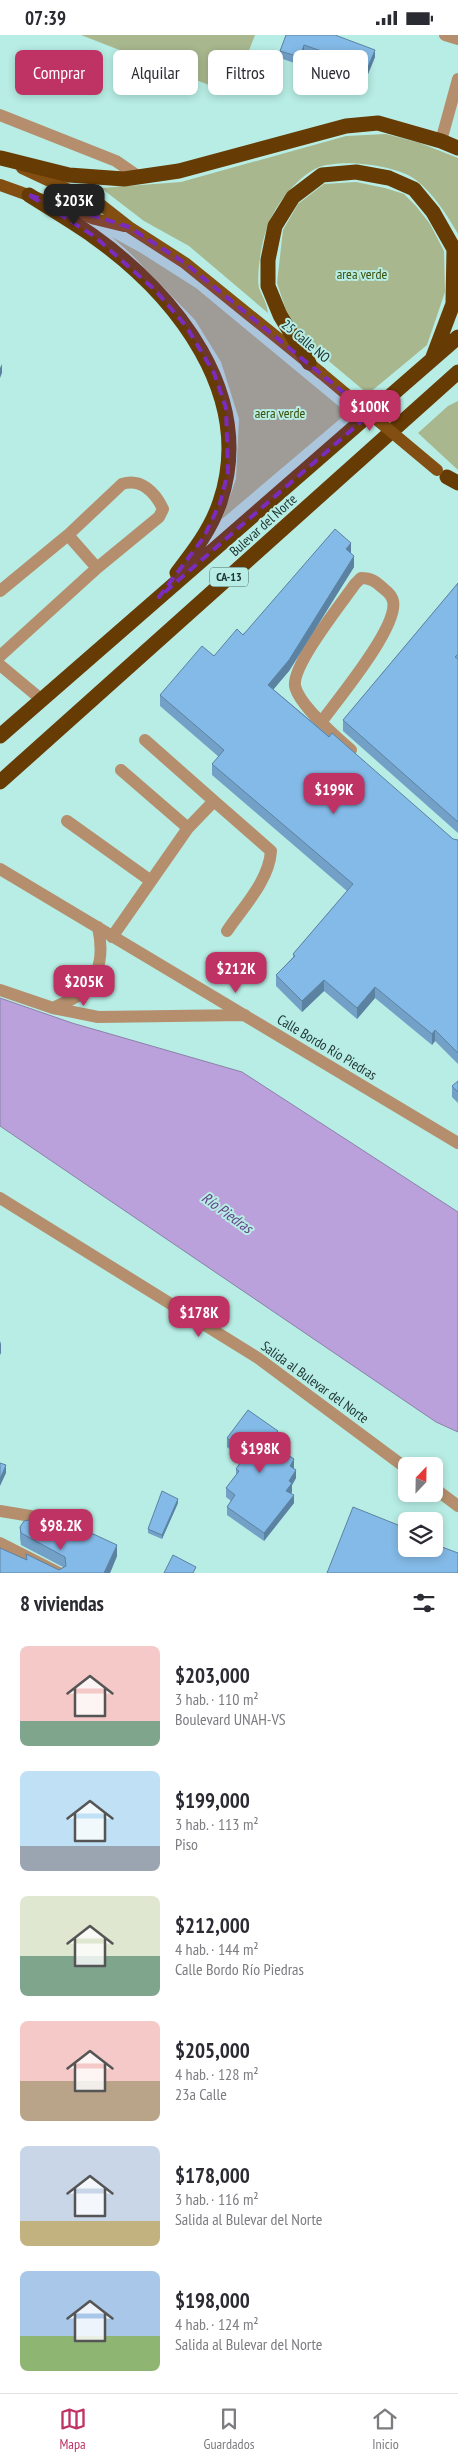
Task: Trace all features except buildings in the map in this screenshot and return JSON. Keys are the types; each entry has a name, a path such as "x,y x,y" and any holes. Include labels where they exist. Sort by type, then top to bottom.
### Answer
{"highway":[{"path":"1,158 69,175 124,179 179,171 346,126 378,123 441,141 458,148"},
{"path":"309,363 280,315 268,286 268,260 275,226 293,197 322,175 356,172 389,178 414,189 433,211 454,249 453,304 432,360"},
{"path":"29,195 94,236 155,290 186,326 214,373 226,408 229,441 228,472 220,503 204,537 159,597"},
{"name":"Bulevar del Norte","path":"0,736 458,337"},
{"name":"Bulevar del Norte","path":"0,782 458,372"},
{"path":"426,401 458,387"}],"main road":[{"path":"1,158 100,205 128,227"},
{"path":"0,185 95,219 128,227"},
{"name":"25 Calle NO","path":"128,227 206,278 450,479"}],"street":[{"path":"445,35 458,39"},
{"path":"441,141 458,79"},
{"path":"0,115 116,161 139,177"},
{"path":"0,591 68,535 122,484 132,481 141,483 159,501 163,509 159,517 97,569 0,656"},
{"path":"68,535 97,569"},
{"path":"322,721 374,648 392,617 393,602 391,595 375,581 368,578 361,578 355,584 307,653 295,677 299,696 322,721 364,761"},
{"path":"0,665 42,700"},
{"path":"145,740 271,851 270,863 260,883 227,931"},
{"path":"121,770 188,828"},
{"path":"112,937 188,828 214,801"},
{"path":"67,821 151,881"},
{"name":"Calle Bordo Río Piedras","path":"0,869 458,1143"},
{"path":"53,1008 84,991 101,963 102,945 98,927"},
{"path":"0,990 53,1008 98,1017 245,1015"},
{"name":"Salida al Bulevar del Norte","path":"0,1198 258,1359 398,1462"},
{"path":"443,1495 458,1506"},
{"path":"0,1511 85,1525"},
{"path":"0,1543 59,1573"}],"highlighted area":[{"path":"29,195 129,227 185,263 370,414 159,597 204,537 220,503 228,472 226,408 214,373 186,326 155,290 94,236"}],"green space":[{"path":"81,35 255,35 249,50 208,50 208,85 198,81 198,50 119,50"},
{"path":"386,134 420,143 458,158 458,234 434,198 416,180 407,175 396,170 353,163 327,165 317,168 301,179 287,193 270,220 265,233 258,282 268,313 189,246 144,221 101,188 181,182 346,136"},
{"name":"area verde","path":"356,182 404,194 430,224 444,251 445,292 427,345 368,394 305,341 286,310 277,283 283,230 298,204 324,184"},
{"name":"aera verde","path":"112,237 196,288 347,413 222,519 236,479 239,419 221,362 195,320"},
{"path":"458,401 458,470 418,433 448,406"}],"water":[{"name":"Río Piedras","path":"0,998 72,1023 242,1072 458,1212 458,1432 436,1422 0,1126"}]}
